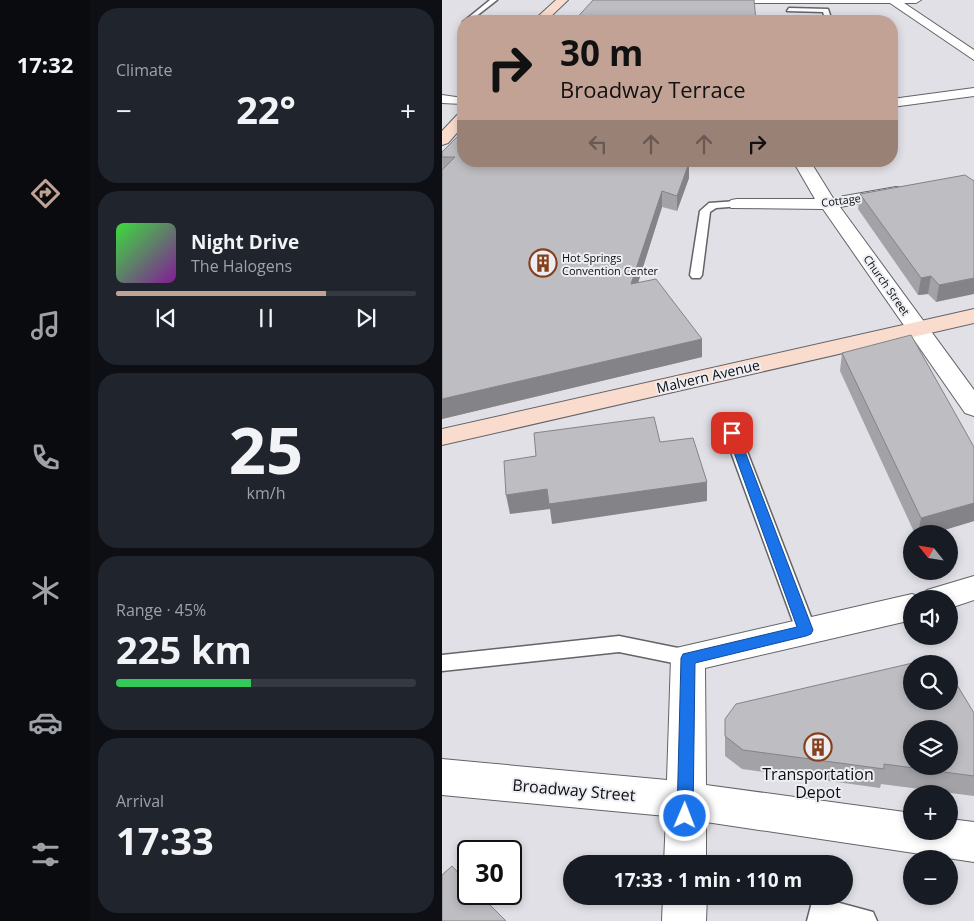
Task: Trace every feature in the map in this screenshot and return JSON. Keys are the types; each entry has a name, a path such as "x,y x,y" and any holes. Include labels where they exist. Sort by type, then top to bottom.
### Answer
{"main road":[{"path":"546,15 564,0"},
{"path":"564,15 576,3"},
{"path":"442,116 457,102"},
{"path":"442,140 457,124"},
{"name":"Malvern Avenue","path":"442,437 974,316"}],"street":[{"path":"705,0 759,6 788,6 813,1 916,0"},
{"path":"893,1 974,56"},
{"path":"898,102 974,92"},
{"path":"442,99 457,98"},
{"name":"Church Street","path":"805,167 828,204 974,408"},
{"name":"Cottage","path":"737,204 828,204 915,189"},
{"path":"958,593 974,588"},
{"path":"685,855 688,658 903,609"},
{"name":"Broadway Street","path":"442,777 685,800 974,842"},
{"path":"684,905 684,921"}],"lane":[{"path":"475,15 494,0"},
{"path":"790,15 788,6 826,10 827,15"},
{"path":"696,275 705,211 713,205 737,204"},
{"path":"732,433 806,630"},
{"path":"442,663 619,644 688,658"},
{"path":"820,921 821,910 864,921"}],"building":[{"path":"593,0 754,0 755,15 579,15"},
{"name":"Hot Springs Convention Center","path":"457,137 457,167 688,167 677,196 662,191 631,284 656,279 702,339 442,399 442,170 455,157 442,157 442,152"},
{"path":"965,175 974,181 974,278 939,285 931,276 921,278 860,194"},
{"path":"911,335 974,447 974,503 921,518 842,353"},
{"path":"654,417 660,442 693,438 707,482 549,504 547,489 506,495 504,461 536,456 534,433"},
{"name":"Transportation Depot","path":"903,665 903,710 958,710 958,687 974,713 974,776 958,774 958,720 903,720 903,767 884,764 884,769 743,750 725,736 725,719 736,704"},
{"path":"452,866 457,871 457,905 490,905 506,921 442,921 442,875"}],"place":[{"name":"Hot Springs Convention Center","path":"543,263"},
{"name":"Transportation Depot","path":"818,747"}],"route":[{"path":"685,816 688,658 806,630 732,433"}]}
